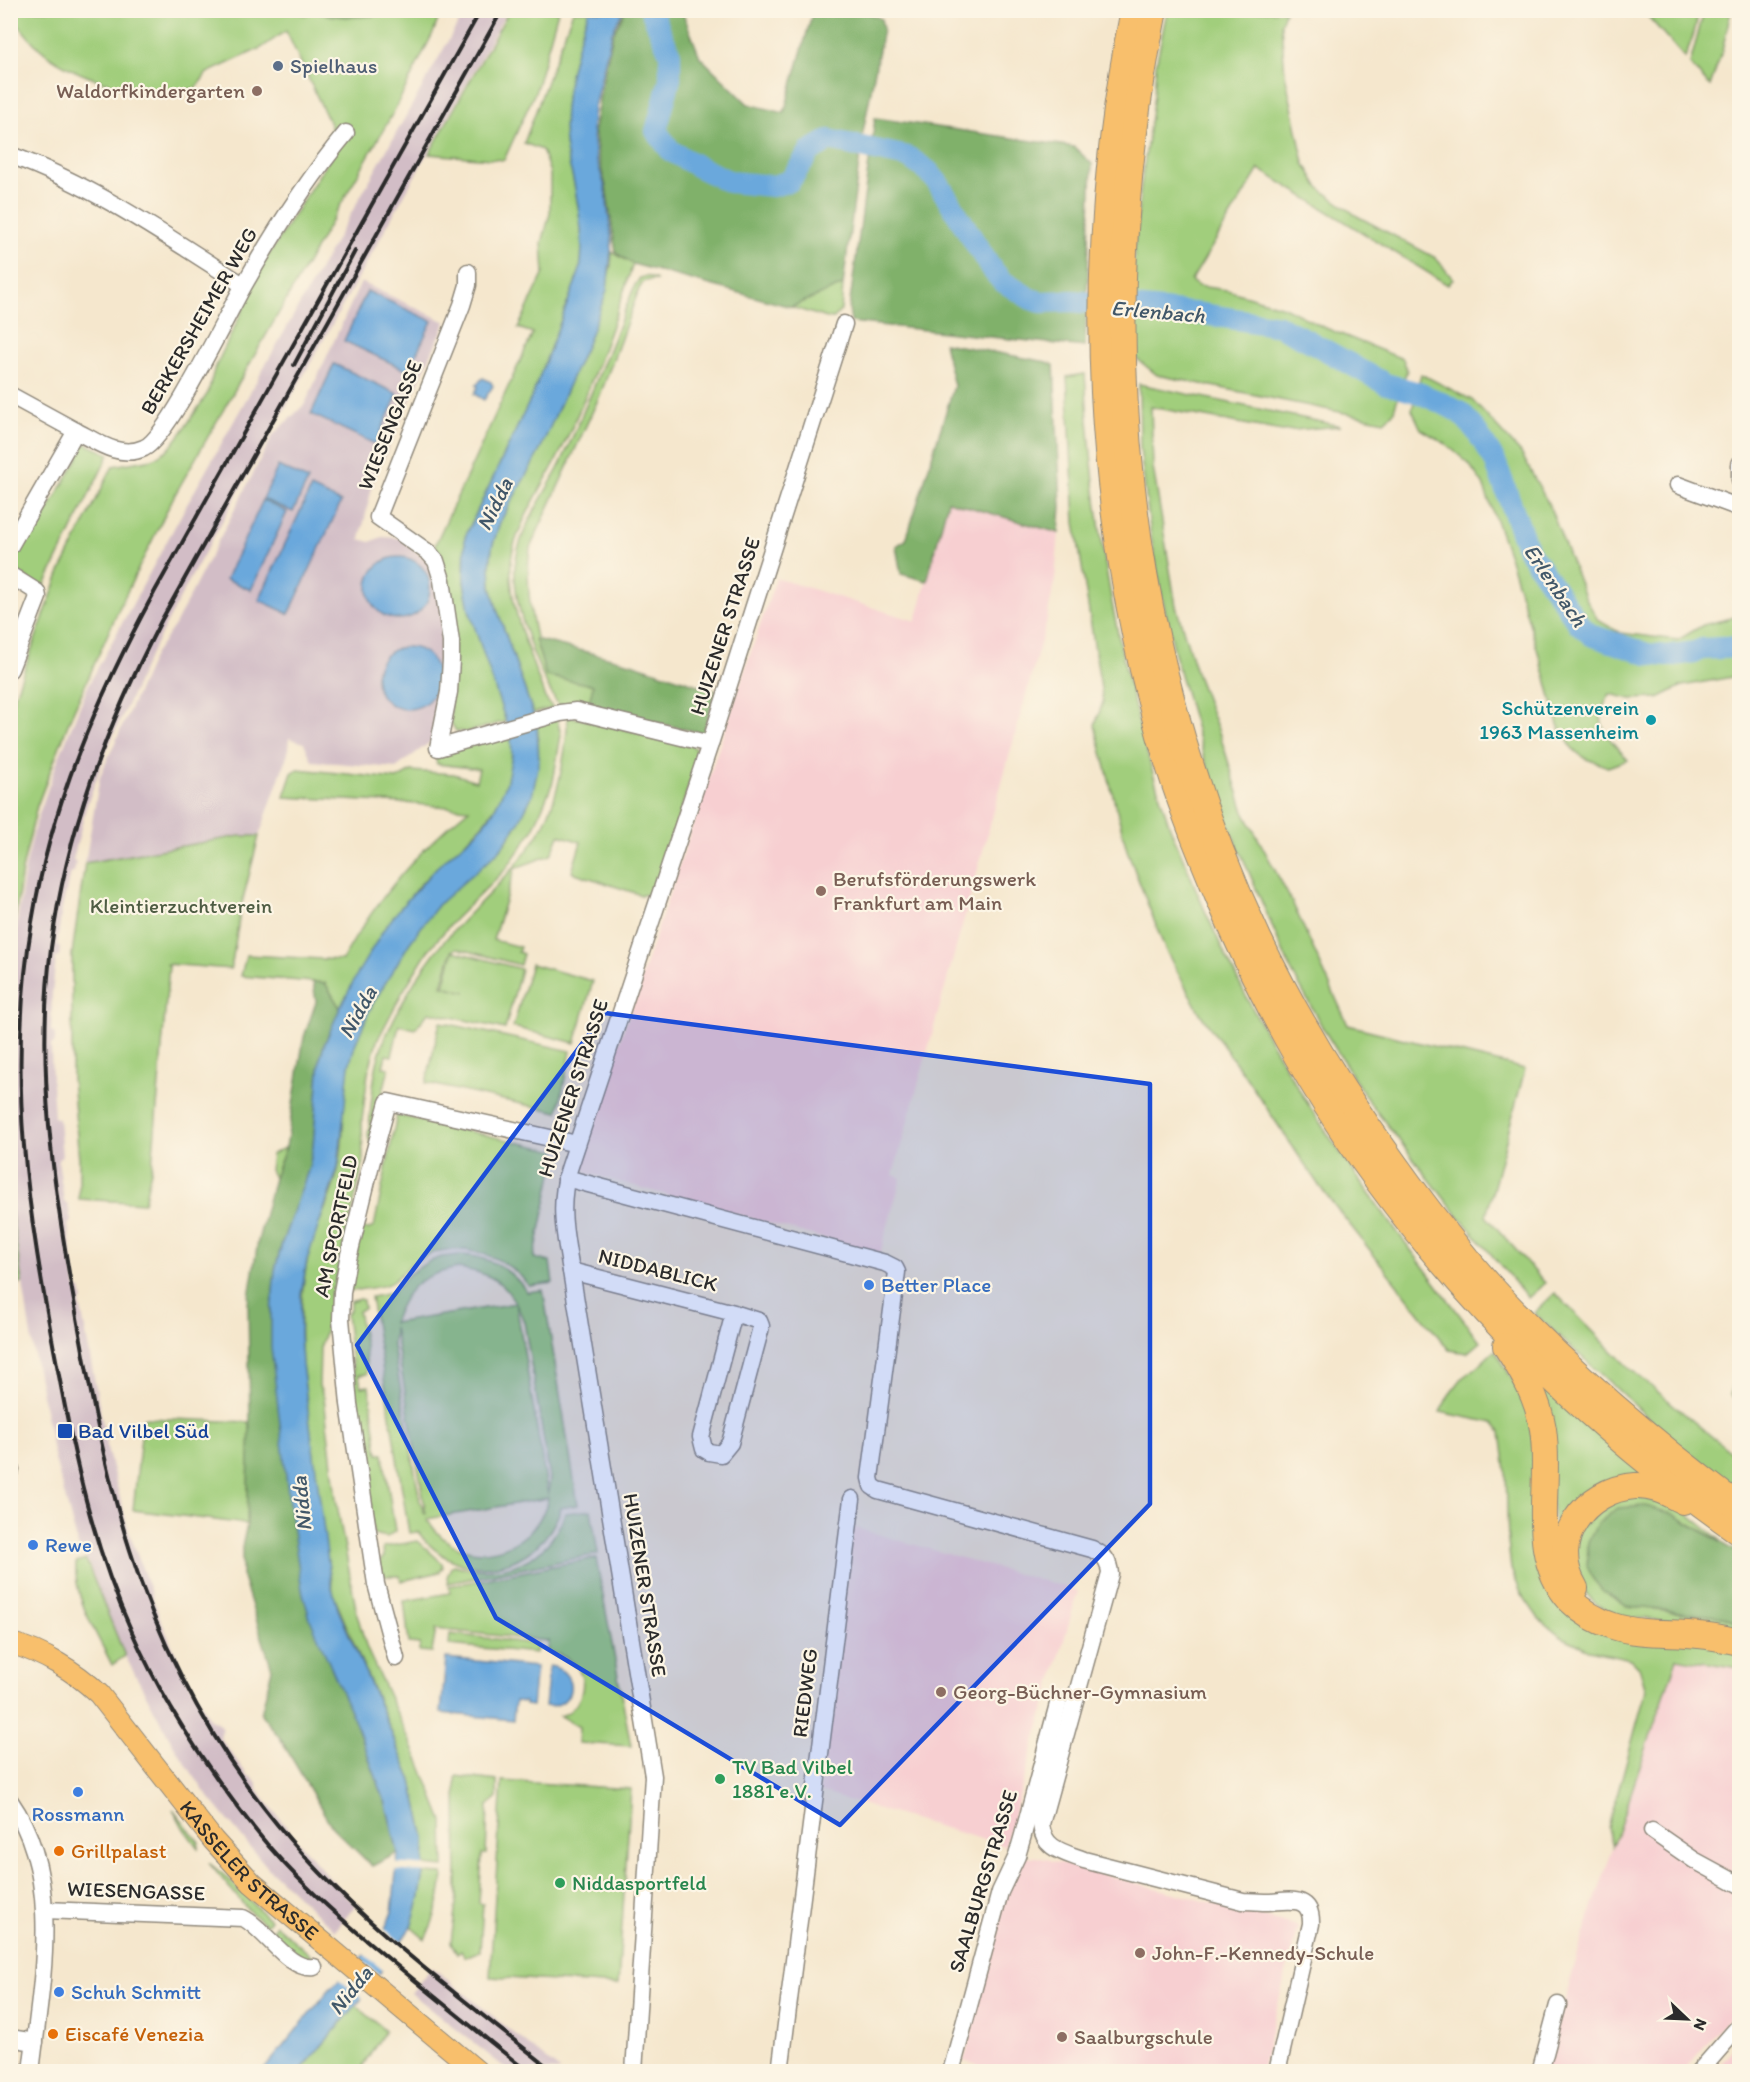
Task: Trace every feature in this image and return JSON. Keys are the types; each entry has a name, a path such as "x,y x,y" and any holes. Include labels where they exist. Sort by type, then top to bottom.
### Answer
{"highway":[{"path":"1134,10 1110,163 1104,230 1129,469 1142,566 1173,707 1210,824 1258,939 1309,1035 1365,1124 1432,1217 1489,1285 1532,1330 1617,1409 1680,1463 1729,1512 1740,1532"},
{"path":"1154,10 1132,149 1124,232 1112,308 1104,414 1114,517 1124,577 1154,711 1171,772 1192,833 1240,946 1307,1074 1377,1179 1415,1228 1474,1298 1522,1348 1604,1424 1729,1512"},
{"path":"1474,1298 1529,1383 1540,1414 1546,1458 1544,1545 1550,1567 1565,1594 1583,1611 1612,1626 1636,1631 1700,1635 1740,1642"},
{"path":"1729,1512 1656,1488 1636,1486 1608,1492 1587,1506 1575,1522 1565,1547 1566,1567 1577,1592 1605,1616 1639,1624 1740,1633"}],"main road":[{"name":"KASSELER STRASSE","path":"10,1643 71,1671 99,1694 235,1866 269,1899 478,2072"},
{"name":"KASSELER STRASSE","path":"10,1653 38,1654"}],"street":[{"name":"BERKERSHEIMER WEG","path":"10,395 116,451 134,451 152,444 171,418 243,285 308,182 346,133"},
{"path":"10,155 59,175 117,205 243,285"},
{"name":"WIESENGASSE","path":"468,272 468,285 462,305 378,517 429,553 436,561 442,580 451,642 451,660 449,692 438,748 576,711 710,744"},
{"name":"HUIZENER STRASSE","path":"634,2072 653,1776 562,1211 566,1178 710,744 844,324"},
{"path":"10,546 76,431"},
{"path":"1740,464 1740,480"},
{"path":"1678,485 1740,508"},
{"path":"10,575 37,592 36,605 10,669"},
{"name":"AM SPORTFELD","path":"396,1658 376,1584 349,1404 341,1319 342,1292 348,1259 388,1102 577,1144"},
{"path":"566,1178 885,1263 895,1268 897,1272 870,1478 872,1486 878,1490 1092,1549 1105,1557 1110,1574 1041,1824 1042,1835 1059,1851 1118,1869 1243,1901 1268,1902 1287,1899 1304,1904 1312,1915 1311,1924 1277,2072"},
{"name":"NIDDABLICK","path":"571,1271 734,1313 756,1319 761,1326 730,1443 721,1454 716,1454 704,1449 701,1437 734,1313"},
{"name":"RIEDWEG","path":"780,2072 852,1499"},
{"name":"SAALBURGSTRASSE","path":"951,2072 1000,1892 1017,1856 1058,1704"},
{"path":"10,1801 27,1830 38,1861 45,1911 42,1972 31,2072"},
{"path":"1652,1831 1694,1860 1740,1885"},
{"name":"WIESENGASSE","path":"45,1911 243,1918 295,1963 307,1968 314,1967"},
{"path":"1540,2072 1558,2005"},
{"path":"1699,2072 1740,2025"},
{"path":"10,2038 35,2042"}],"highlighted area":[{"path":"605,1013 1150,1084 1150,1504 840,1825 496,1618 357,1345"}],"shaded area":[{"path":"465,11 507,11 190,579 148,659 107,750 86,807 73,860 76,863 74,872 70,874 62,908 57,944 60,948 59,957 56,958 52,993 51,1031 55,1034 55,1042 51,1045 54,1117 59,1119 62,1156 58,1159 64,1202 68,1204 71,1221 68,1225 76,1288 81,1290 83,1300 80,1303 108,1452 129,1532 160,1618 184,1673 210,1719 222,1728 220,1738 248,1776 252,1777 257,1784 257,1789 294,1837 356,1905 335,1931 270,1870 204,1791 174,1746 125,1656 87,1559 79,1549 53,1452 33,1349 11,1206 11,964 25,869 35,826 56,765 89,684 185,508"},
{"path":"361,282 446,322 374,479 360,539 370,542 382,537 399,538 429,563 441,604 443,654 437,737 396,768 312,761 304,743 289,738 288,753 259,836 240,836 85,863 100,776 155,653 175,625 273,435 305,404"},
{"name":"Berufsförderungswerk Frankfurt am Main","path":"948,501 1059,533 1055,579 1046,623 893,1175 901,1178 880,1254 588,1173 581,1166 580,1159 776,578 916,621"},
{"name":"Georg-Büchner-Gymnasium","path":"852,1527 1078,1591 1005,1846 820,1792"},
{"path":"1677,1658 1739,1668 1739,2006 1683,2071 1544,2072 1584,1933"},
{"name":"John-F.-Kennedy-Schule","path":"1022,1856 1038,1857 1298,1926 1261,2071 1001,2072 964,2061 1004,1894"},
{"path":"432,1967 561,2071 509,2071 411,1993"},
{"path":"1739,2041 1739,2071 1714,2071 1736,2045"}],"green space":[{"path":"12,10 289,10 305,15 313,11 343,16 441,11 434,31 393,113 173,498 122,602 70,719 37,806 22,870 11,947 11,706 59,574 113,466 153,459 169,449 208,393 214,370 249,297 255,277 331,156 331,126 286,31 261,48 207,73 195,89 153,92 106,83 59,62 46,54 28,37 11,15"},
{"path":"312,11 414,11 350,17"},
{"path":"509,11 558,11 536,90 504,160 429,154"},
{"path":"573,11 589,11 570,75 564,125 567,157 581,226 580,270 533,394 465,537 464,582 469,610 507,721 467,732 456,731 451,723 443,566 435,545 533,333 518,328 544,273 542,243 550,213 550,173 542,150 524,143"},
{"path":"625,11 682,11 700,57 748,104 784,113 813,11 857,11 881,19 883,29 863,132 843,285 791,307 633,264 616,253 606,186 594,129 613,34"},
{"path":"1167,11 1285,11 1281,24 1285,74 1304,163 1319,188 1357,216 1436,258 1453,279 1448,285 1259,169 1191,281 1198,286 1227,290 1284,307 1323,327 1403,359 1407,370 1393,413 1384,421 1157,375 1136,358 1134,250 1156,65"},
{"path":"1643,11 1699,11 1685,58"},
{"path":"1704,11 1731,11 1722,51 1710,86 1690,64"},
{"path":"875,118 1074,147 1092,164 1085,347 851,322 849,309"},
{"path":"612,252 633,264 582,405 561,451 531,506 513,549 511,580 517,614 545,698 553,708 533,713 491,587 492,547 500,522 539,452 589,339 611,266"},
{"path":"646,276 657,280 644,281 639,289 601,393 530,548 528,580 531,612 546,676 594,685 588,708 558,705 542,674 522,619 515,583 517,553 533,513 571,441 635,285 640,278"},
{"path":"843,285 841,310 834,318 791,307"},
{"path":"944,343 1054,365 1061,506 1059,533 948,501 927,581 901,574 896,546 906,540 954,386"},
{"path":"1085,374 1094,486 1111,597 1149,761 1173,834 1222,948 1278,1054 1314,1114 1360,1181 1480,1342 1467,1353 1449,1350 1320,1187 1201,1015 1165,949 1127,850 1095,725 1103,702 1075,522 1067,377"},
{"path":"1421,374 1472,400 1521,453 1549,505 1585,597 1598,620 1620,633 1678,640 1703,625 1739,616 1739,682 1732,677 1682,686 1658,698 1631,699 1610,694 1602,714 1604,730 1628,760 1608,767 1584,758 1572,748 1558,725 1510,559 1483,484 1469,464 1446,444 1421,429 1412,410"},
{"path":"1139,384 1341,426 1282,431 1151,407 1153,467 1176,606 1244,812 1293,904 1348,1025 1525,1069 1486,1216 1545,1283 1528,1298 1447,1202 1367,1099 1324,1030 1291,970 1221,807 1179,671 1162,596 1151,536 1140,448"},
{"path":"80,441 109,454 42,591 14,568 14,550 24,529 34,535 79,456 69,450"},
{"path":"535,639 631,663 716,691 703,733 588,708 593,685 546,676"},
{"path":"568,716 691,745 696,749 698,757 654,894 641,895 572,872 581,842 559,835 551,855 515,868 493,940 520,947 518,952 523,954 520,965 457,948 452,951 442,986 466,992 444,986 453,951 521,969 505,1029 429,1012 415,1029 399,1025 392,1056 386,1055 383,1067 389,1068 370,1143 368,1136 373,1086 377,1061 385,1038 424,967 454,930 515,866 545,822 558,784 566,743"},
{"path":"557,719 561,735 553,782 533,830 506,869 455,919 427,952 377,1041 368,1073 362,1120 363,1164 336,1280 333,1306 320,1348 319,1386 324,1398 336,1499 357,1614 367,1649 419,1761 443,1821 444,1867 424,1865 425,1838 412,1781 334,1596 302,1364 303,1288 312,1243 339,1166 346,1078 351,1056 363,1024 396,964 422,925 441,902 499,851 512,833 526,808 535,782 538,754 537,725"},
{"path":"510,733 512,754 509,774 503,793 494,809 470,837 429,875 405,903 375,947 340,1008 325,983 241,976 246,955 342,960 368,918 398,878 432,842 469,809 405,803 284,797 292,773 298,769 397,779 411,771 454,774 476,781 479,769 437,764 435,756"},
{"name":"Kleintierzuchtverein","path":"240,836 259,836 241,907 231,969 166,964 169,965 152,1166 144,1203 79,1199 79,1159 72,1079 72,954 85,863"},
{"path":"531,964 593,981 575,1043 513,1027"},
{"path":"313,982 325,983 340,1008 320,1059 313,1147 309,1168 282,1243 275,1270 271,1313 358,1729 386,1804 398,1853 372,1866 332,1827 280,1738 261,1714 272,1669 242,1575 242,1547 247,1524 250,1422 248,1303 258,1241 274,1178 286,1147 304,1037 316,1002"},
{"path":"440,1022 571,1051 558,1112 426,1083"},
{"path":"397,1115 557,1151 534,1258 550,1262 553,1283 529,1286 507,1265 494,1258 464,1250 449,1250 434,1252 420,1258 388,1284 350,1291 361,1228 374,1227"},
{"path":"286,1147 274,1178 270,1170 272,1154"},
{"path":"11,1209 22,1283 10,1287"},
{"path":"460,1255 480,1258 506,1270 527,1292 543,1290 578,1505 561,1508 550,1530 535,1547 517,1559 497,1566 476,1567 455,1561 435,1550 418,1532 409,1533 371,1297 392,1293 409,1274 428,1262 442,1257","holes":["458,1268 492,1278 507,1291 515,1303 393,1323 403,1300 416,1284 434,1274","516,1305 524,1322 550,1478 548,1495","394,1327 426,1514 420,1501 393,1346","548,1498 533,1528 520,1539 505,1547 489,1551 473,1551 457,1547 434,1528 427,1519"]},
{"path":"1555,1293 1628,1367 1739,1459 1739,1491 1680,1447 1534,1313"},
{"path":"363,1300 364,1309 358,1311 365,1345 367,1374 359,1375 361,1387 369,1386 378,1454 383,1454 395,1531 387,1537 373,1534 346,1315 350,1310 350,1302"},
{"path":"1495,1350 1527,1404 1558,1599 1739,1650 1739,1668 1677,1658 1613,1846 1608,1828 1646,1691 1639,1667 1631,1659 1589,1650 1560,1636 1539,1619 1521,1593 1511,1569 1506,1472 1501,1432 1493,1423 1440,1412 1449,1395 1463,1377"},
{"path":"1739,1358 1739,1400 1730,1395"},
{"path":"1536,1379 1646,1476 1624,1480 1559,1556"},
{"path":"143,1418 250,1422 247,1524 133,1510"},
{"path":"1625,1493 1682,1509 1723,1542 1670,1513 1654,1610 1723,1617 1739,1624 1739,1629 1618,1615 1596,1604 1584,1591 1571,1545 1577,1530"},
{"path":"1645,1506 1671,1513 1739,1553 1739,1624 1723,1617 1626,1606 1603,1591 1593,1579 1587,1566 1588,1543 1597,1524 1618,1508"},
{"path":"591,1510 598,1554 448,1583 447,1577 454,1565 490,1570 522,1563 547,1544 565,1513"},
{"path":"418,1541 442,1563 443,1567 440,1572 401,1581 400,1576 378,1576 377,1563 384,1557 383,1547"},
{"path":"596,1558 631,1746 578,1743 579,1727 560,1716 567,1713 578,1702 582,1688 580,1673 570,1660 547,1651 548,1641 436,1629 432,1652 419,1651 420,1644 409,1643 404,1601 450,1593 449,1586"},
{"path":"86,1560 125,1656 112,1665 87,1616 78,1589 76,1563"},
{"path":"450,1634 537,1644 536,1653 449,1645"},
{"path":"456,1776 497,1781 497,1797 488,1806 486,1854 482,1854 479,1903 483,1904 480,1951 465,1957 461,1951 457,1954 451,1942 457,1896"},
{"name":"Niddasportfeld","path":"502,1781 631,1789 618,1985 490,1977"},
{"path":"173,1809 199,1842 198,1848 184,1829"},
{"path":"209,1863 270,1920 266,1925 248,1910"},
{"path":"424,1873 443,1874 437,1907 425,1939 411,1927"},
{"path":"276,1925 314,1958 310,1960 299,1957 271,1932"},
{"path":"356,2005 385,2031 360,2071 300,2072"}],"water":[{"name":"Nidda","path":"589,11 623,11 612,32 594,107 592,128 596,157 605,187 612,241 607,290 589,339 539,452 500,522 492,547 490,567 491,587 497,609 537,725 539,763 532,796 519,822 500,850 440,903 425,922 372,1005 349,1066 338,1168 307,1260 301,1295 302,1364 331,1584 338,1609 412,1781 425,1838 424,1873 411,1927 364,1996 300,2071 262,2072 329,1990 376,1943 384,1931 392,1912 398,1853 386,1804 358,1729 310,1619 302,1590 271,1347 275,1270 282,1243 309,1168 313,1147 320,1059 340,1008 384,929 437,867 478,831 493,812 506,785 512,755 511,737 469,610 464,582 465,537 533,394 580,270 581,226 567,157 564,125 570,75"},
{"path":"367,291 432,321 408,371 344,341"},
{"path":"334,364 398,394 375,444 311,414"},
{"path":"483,378 491,382 493,386 484,400 474,394 478,387 476,385"},
{"path":"278,466 308,480 293,512 263,499"},
{"path":"311,488 341,502 289,614 259,600"},
{"path":"263,500 287,512 251,590 226,579"},
{"path":"393,557 405,557 421,566 428,576 430,588 428,600 421,610 405,619 393,619 382,614 373,605 368,594 368,582 373,571 382,562"},
{"path":"401,647 413,647 429,656 436,666 438,678 436,690 429,700 413,709 401,709 390,704 381,695 376,684 376,672 381,661 390,652"},
{"path":"446,1658 536,1667 532,1706 525,1705 525,1702 515,1701 513,1720 441,1713"},
{"path":"549,1666 566,1674 570,1681 570,1689 563,1702 545,1706"}],"pier":[{"path":"394,1863 427,1866 427,1873 393,1870"},
{"path":"383,1927 403,1944 384,1971 361,1952"},
{"path":"358,1957 381,1976 364,2000 337,1978"}],"waterway":[{"name":"Erlenbach","path":"651,10 670,54 670,79 656,131 671,151 730,182 773,186 790,181 810,151 829,140 908,157 928,171 938,183 990,267 1002,281 1031,299 1041,302 1072,301 1203,314 1279,326 1386,384 1419,393 1461,413 1477,432 1495,461 1528,550 1579,624 1591,635 1647,654 1667,656 1702,649 1740,647"}],"railway":[{"path":"481,10 155,591 114,670 96,711 64,793 40,878 24,979 21,1090 29,1199 37,1254 78,1467 86,1501 118,1600 158,1685 188,1736 221,1785 284,1864 361,1935 528,2072"},
{"path":"502,10 161,621 123,700 106,740 78,820 58,904 47,992 46,1081 59,1214 85,1364 105,1458 141,1582 181,1676 197,1707 252,1792 319,1872 394,1942 554,2072"},
{"path":"294,365 355,251"}],"place":[{"name":"Spielhaus","path":"278,66"},
{"name":"Waldorfkindergarten","path":"257,91"},
{"name":"Schützenverein 1963 Massenheim","path":"1651,720"},
{"name":"Berufsförderungswerk Frankfurt am Main","path":"821,891"},
{"name":"Better Place","path":"869,1285"},
{"name":"Bad Vilbel Süd","path":"65,1431"},
{"name":"Rewe","path":"33,1545"},
{"name":"Georg-Büchner-Gymnasium","path":"941,1692"},
{"name":"TV Bad Vilbel 1881 e.V.","path":"720,1779"},
{"name":"Rossmann","path":"78,1792"},
{"name":"Grillpalast","path":"59,1851"},
{"name":"Niddasportfeld","path":"560,1883"},
{"name":"John-F.-Kennedy-Schule","path":"1140,1953"},
{"name":"Schuh Schmitt","path":"59,1992"},
{"name":"Eiscafé Venezia","path":"53,2034"},
{"name":"Saalburgschule","path":"1062,2037"}]}
